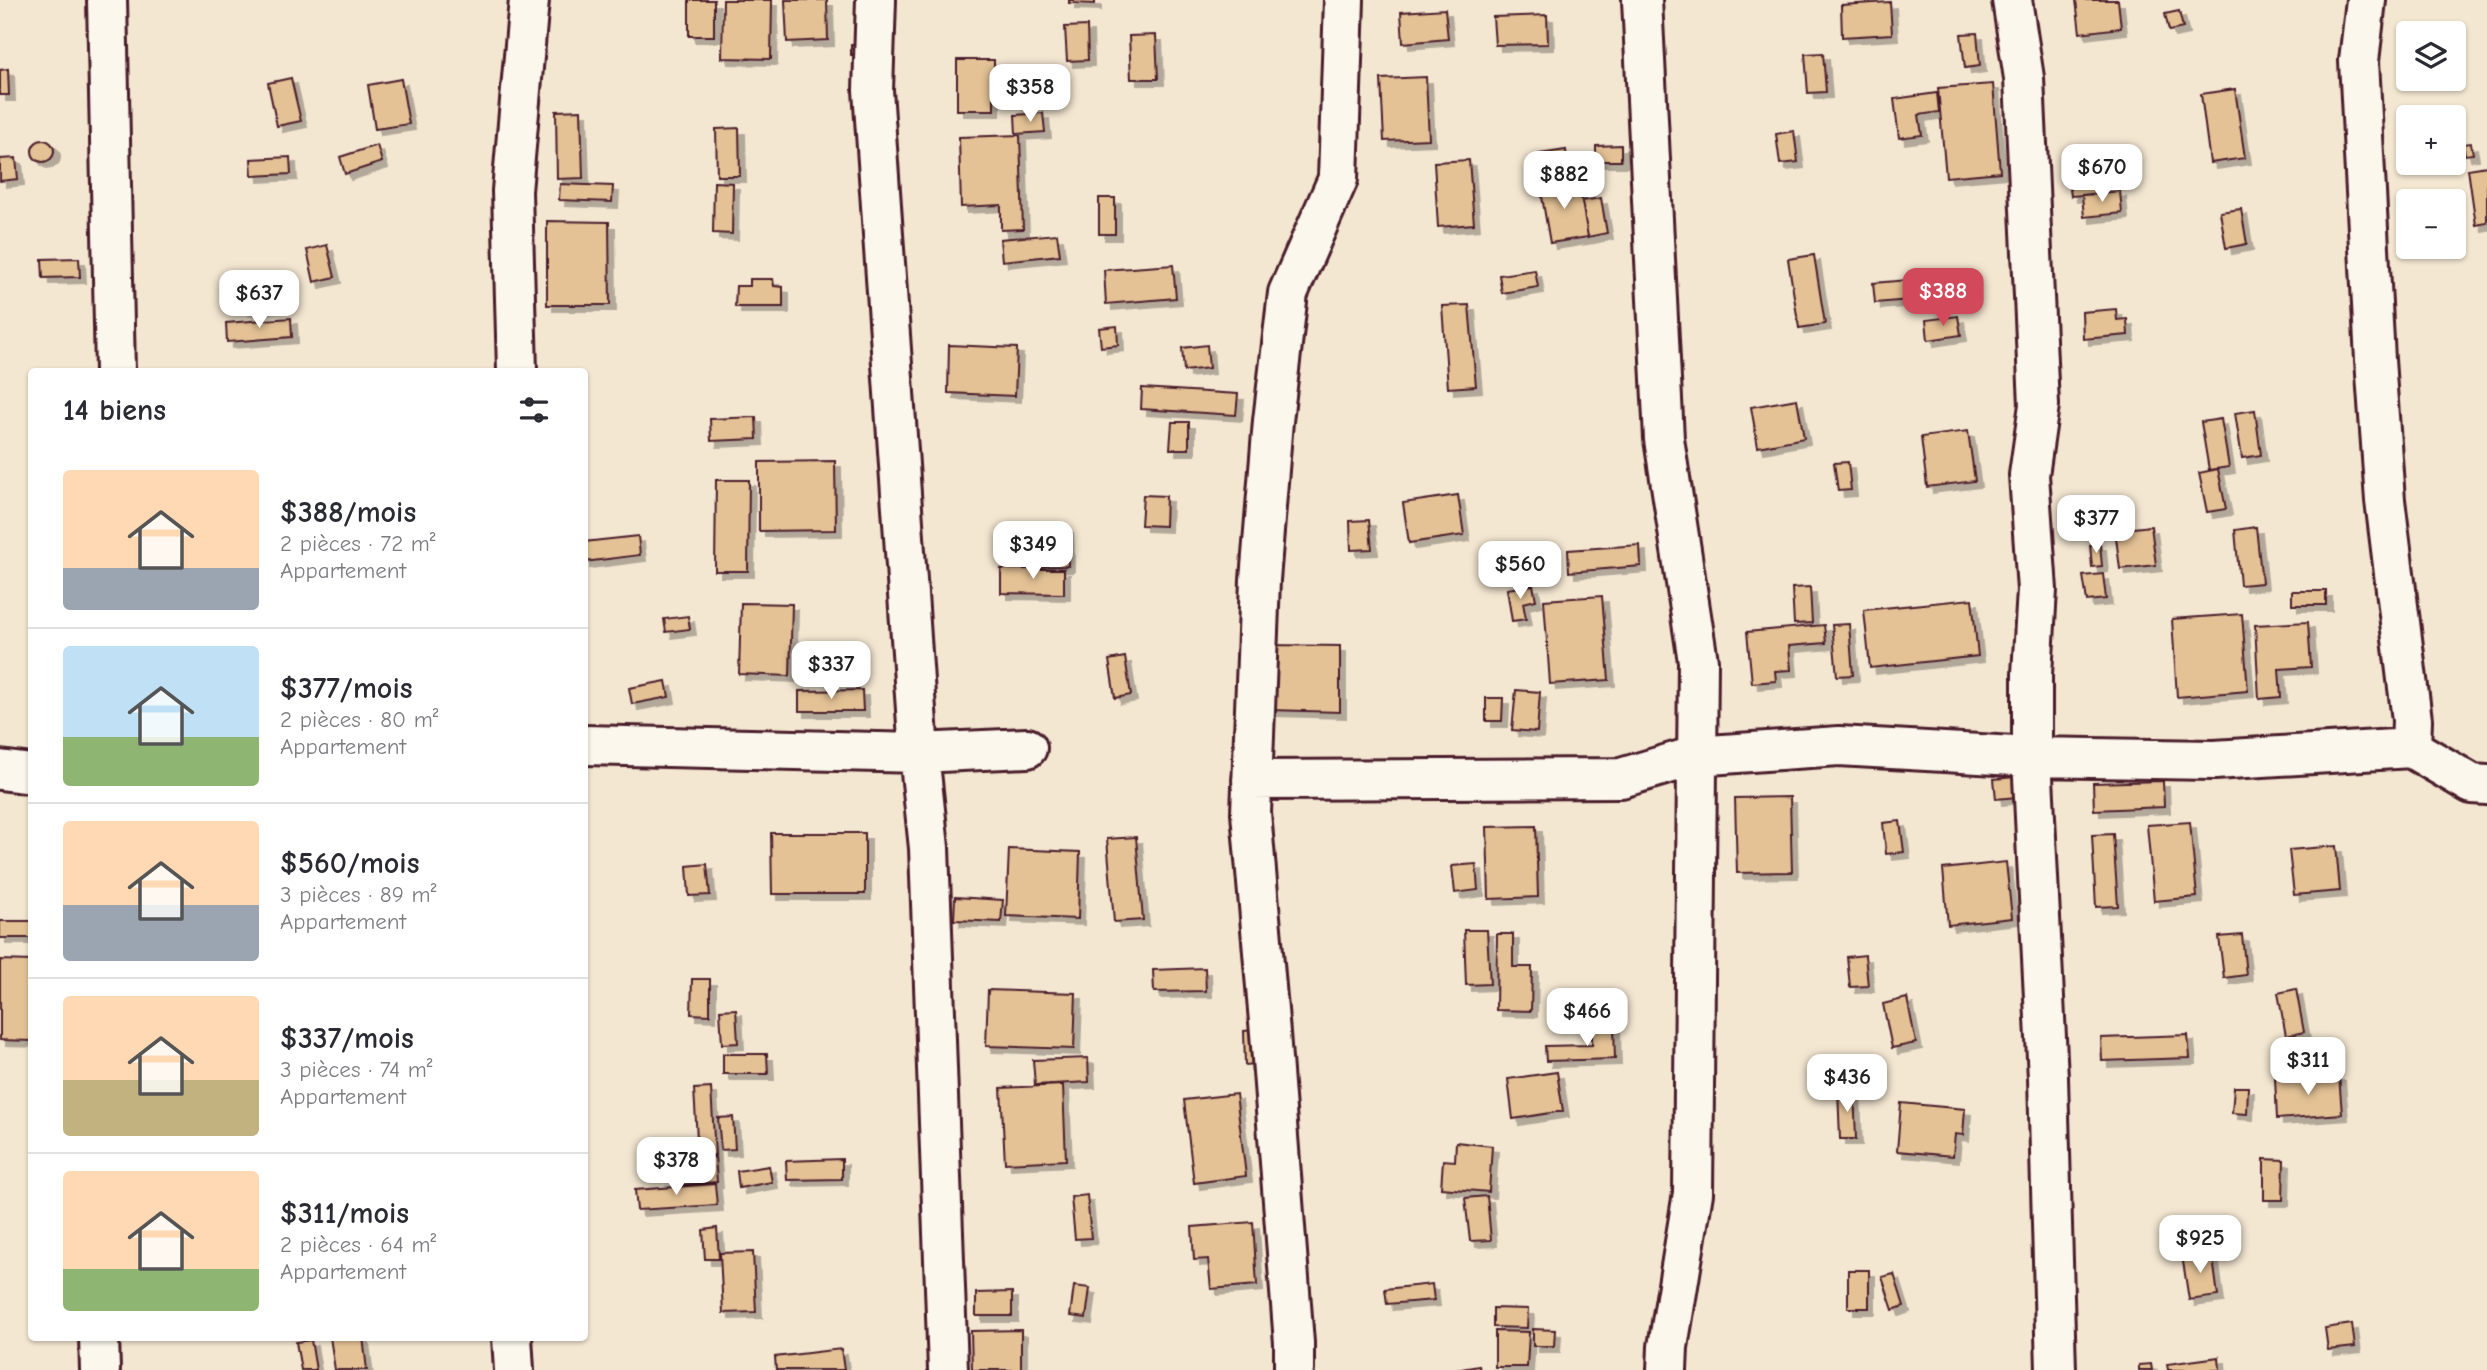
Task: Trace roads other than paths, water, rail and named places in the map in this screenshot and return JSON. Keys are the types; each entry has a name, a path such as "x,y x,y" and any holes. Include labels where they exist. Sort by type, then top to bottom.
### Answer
{"street":[{"path":"107,0 115,368"},
{"path":"517,368 512,191 529,0"},
{"path":"876,0 873,90 919,753 929,848 948,1370"},
{"path":"1294,1370 1251,813 1252,780 1260,580 1287,293 1338,179 1344,0"},
{"path":"1642,0 1664,439 1698,661 1695,756 1693,1193 1668,1347 1667,1370"},
{"path":"2012,0 2024,78 2039,405 2029,475 2037,590 2032,674 2032,757 2048,1078 2056,1370"},
{"path":"2366,0 2359,61 2375,360 2385,500 2412,720 2411,748"},
{"path":"588,745 919,753 1027,748"},
{"path":"1252,780 1622,778 1695,756 1839,746 2032,757 2214,760 2411,748 2472,784 2487,785"},
{"path":"0,770 28,774"},
{"path":"99,1341 100,1370"},
{"path":"512,1341 514,1370"}]}
